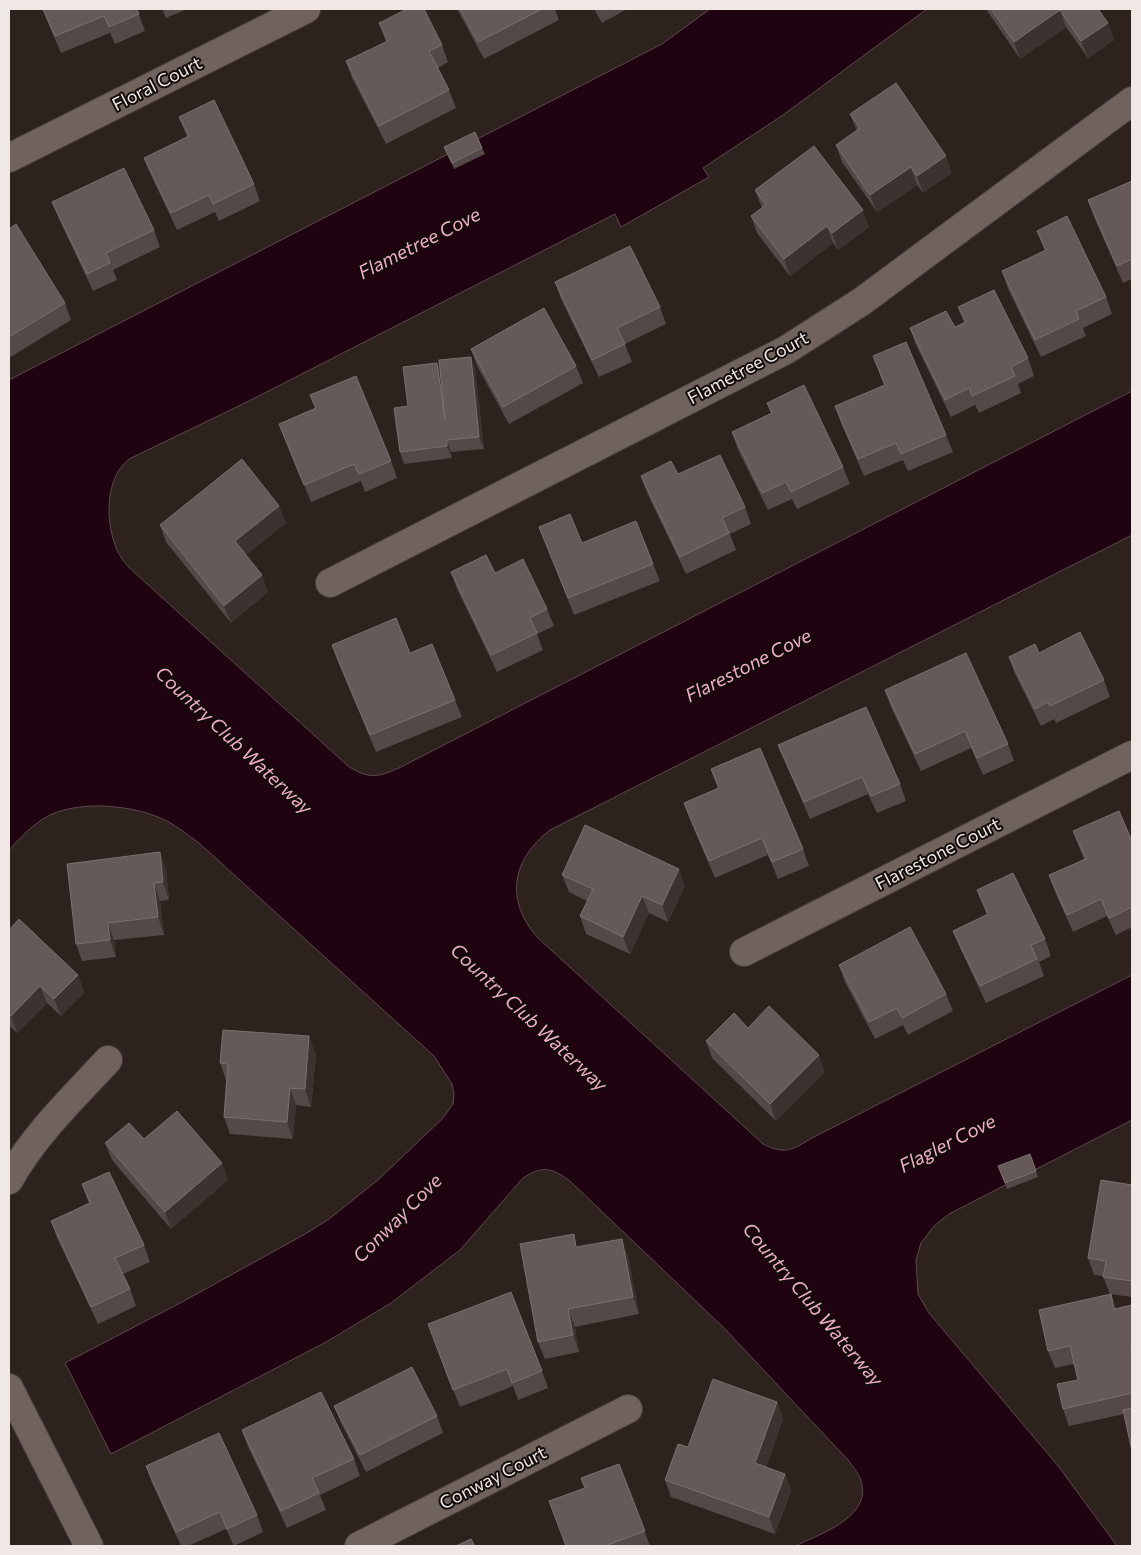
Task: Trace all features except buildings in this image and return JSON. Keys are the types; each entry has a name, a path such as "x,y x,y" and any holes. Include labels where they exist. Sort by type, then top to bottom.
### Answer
{"street":[{"name":"Floral Court","path":"9,158 306,9"},
{"name":"Flametree Court","path":"330,583 786,350 861,302 1132,101"},
{"name":"Flarestone Court","path":"744,952 1132,755"},
{"path":"9,1180 25,1154 44,1130 108,1060"},
{"path":"9,1388 89,1546"},
{"name":"Conway Court","path":"359,1546 628,1409"}],"water":[{"path":"710,9 927,9 783,115 703,168 709,177 621,227 615,214 247,402 129,459 119,470 111,489 109,510 111,531 117,550 125,563 133,571 348,766 362,773 374,776 401,767 1132,391 1132,535 550,830 527,854 520,868 517,881 520,910 527,924 538,938 763,1144 783,1150 799,1146 1132,975 1132,1120 949,1214 934,1226 921,1243 916,1260 918,1294 929,1313 1059,1467 1117,1546 795,1546 840,1524 858,1507 862,1497 862,1485 857,1473 849,1461 724,1328 570,1181 558,1173 547,1170 536,1171 523,1178 460,1250 391,1303 328,1341 111,1454 65,1363 182,1302 329,1219 379,1179 443,1118 453,1104 454,1093 452,1084 434,1056 199,843 167,821 140,811 125,808 109,806 77,807 63,810 44,818 9,850 9,380 662,44"}],"water label":[{"name":"Flametree Cove","path":"419,243"},
{"name":"Flarestone Cove","path":"748,665"},
{"name":"Country Club Waterway","path":"234,740"},
{"name":"Country Club Waterway","path":"529,1017"},
{"name":"Flagler Cove","path":"947,1143"},
{"name":"Conway Cove","path":"397,1218"},
{"name":"Country Club Waterway","path":"813,1304"}]}
